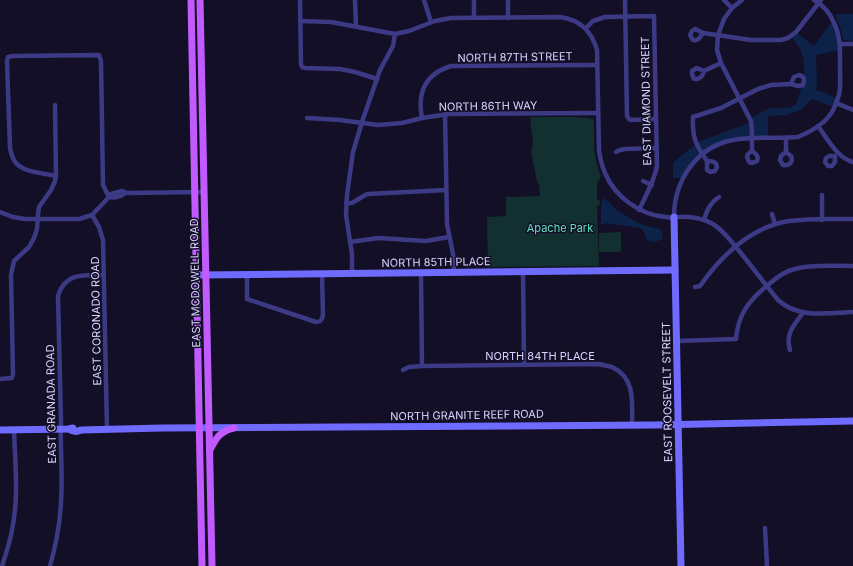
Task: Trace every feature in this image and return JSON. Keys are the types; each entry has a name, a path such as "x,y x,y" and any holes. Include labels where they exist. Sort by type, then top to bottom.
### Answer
{"main road":[{"name":"EAST MCDOWELL ROAD","path":"191,0 202,566"},
{"name":"EAST MCDOWELL ROAD","path":"200,0 212,566"},
{"path":"192,58 201,58"},
{"path":"194,141 203,141"},
{"path":"198,329 206,329"},
{"path":"209,452 219,435 226,430 234,428"},
{"path":"202,538 211,538"}],"street":[{"path":"300,0 302,67 340,69 377,80"},
{"path":"355,0 356,26"},
{"path":"424,0 431,22"},
{"path":"474,0 474,18"},
{"path":"508,0 508,18"},
{"path":"625,0 627,116 631,120 656,119"},
{"path":"724,0 732,8"},
{"path":"742,0 732,8 724,19 718,34 717,50 721,63 751,121 752,151"},
{"path":"674,217 675,200 679,185 686,172 702,154 722,143 735,140 798,137 818,126 831,114 839,95 840,44 838,34 835,23 818,1 796,32 788,38 781,40 751,40 703,33"},
{"path":"586,28 593,21 601,18 625,16"},
{"name":"EAST DIAMOND STREET","path":"625,16 654,16 657,166 652,185 639,210"},
{"path":"300,21 325,21 395,34 409,32 431,22 447,19 560,17 577,22 586,28 592,37 597,50 599,150 606,175 620,196 639,210 656,216 667,218 689,216 713,224 721,230 736,247 778,300 792,309 811,313 853,312"},
{"path":"352,274 352,254 346,215 346,203 353,152 361,123 383,64 392,47 395,34"},
{"path":"840,44 853,44"},
{"path":"56,176 28,170 16,163 12,155 10,148 8,57 99,55 101,61 103,185 109,197"},
{"path":"704,71 721,63"},
{"name":"NORTH 87TH STREET","path":"422,118 420,106 425,86 435,73 451,66 597,65"},
{"path":"707,161 696,144 693,135 693,117 721,108 739,98 765,87 792,84"},
{"path":"836,103 853,110"},
{"path":"0,379 12,378 12,268 14,261 29,247 34,238 37,229 39,207 51,190 55,181 55,105"},
{"name":"NORTH 86TH WAY","path":"307,118 336,119 372,125 383,125 402,123 445,114 598,113"},
{"path":"445,114 447,224 454,254 454,272"},
{"path":"818,126 836,155 853,162"},
{"path":"786,138 786,152"},
{"path":"616,152 625,148 656,148"},
{"name":"EAST DIAMOND STREET","path":"643,180 652,185"},
{"path":"346,203 352,203 367,194 446,190"},
{"path":"0,212 18,218 79,219 92,215 111,194 122,191 125,193 204,192"},
{"path":"822,195 822,220"},
{"path":"704,220 710,206 719,197"},
{"path":"772,214 775,224"},
{"name":"EAST CORONADO ROAD","path":"92,215 99,227 103,240 107,429"},
{"name":"EAST ROOSEVELT STREET","path":"674,217 682,566"},
{"path":"695,287 700,286 718,263 736,247 753,234 764,228 794,220 853,219"},
{"path":"350,242 378,238 426,241 449,237"},
{"path":"677,341 736,339 738,323 752,298 782,274 799,268 853,266"},
{"name":"NORTH 85TH PLACE","path":"197,275 675,270"},
{"path":"523,272 524,365"},
{"path":"421,273 422,366"},
{"path":"247,275 247,299 316,322 320,322 323,315 322,274"},
{"name":"EAST GRANADA ROAD","path":"50,566 56,548 62,501 58,296 64,284 72,278 80,275 104,275"},
{"path":"790,350 788,344 790,333 794,324 803,312"},
{"name":"NORTH 84TH PLACE","path":"403,370 409,367 422,366 600,364 611,367 619,372 626,378 630,385 632,394 632,424"},
{"name":"NORTH GRANITE REEF ROAD","path":"0,430 61,430 72,428 78,428 81,430 853,422"},
{"path":"2,566 12,530 15,505 14,430"},
{"path":"765,528 766,566"}],"green space":[{"name":"Apache Park","path":"530,117 577,117 590,118 594,120 595,155 601,176 597,183 597,199 600,201 599,205 597,206 599,266 488,267 487,217 506,216 506,197 539,196 540,194 531,151 533,143"},
{"path":"621,232 621,252 599,252 599,233"}],"water":[{"path":"835,14 853,14 853,41 843,40"},
{"path":"833,20 840,50 816,55 816,90 837,99 834,107 812,99 802,109 787,115 768,116 768,138 735,140 702,154 683,178 673,178 673,163 696,143 751,122 750,118 770,108 789,108 796,104 800,94 804,63 801,52 791,36 796,32 814,46"},
{"path":"604,198 614,208 636,222 660,229 662,232 661,240 653,242 647,240 643,230 640,228 606,223 603,225 601,224 601,206"}]}
